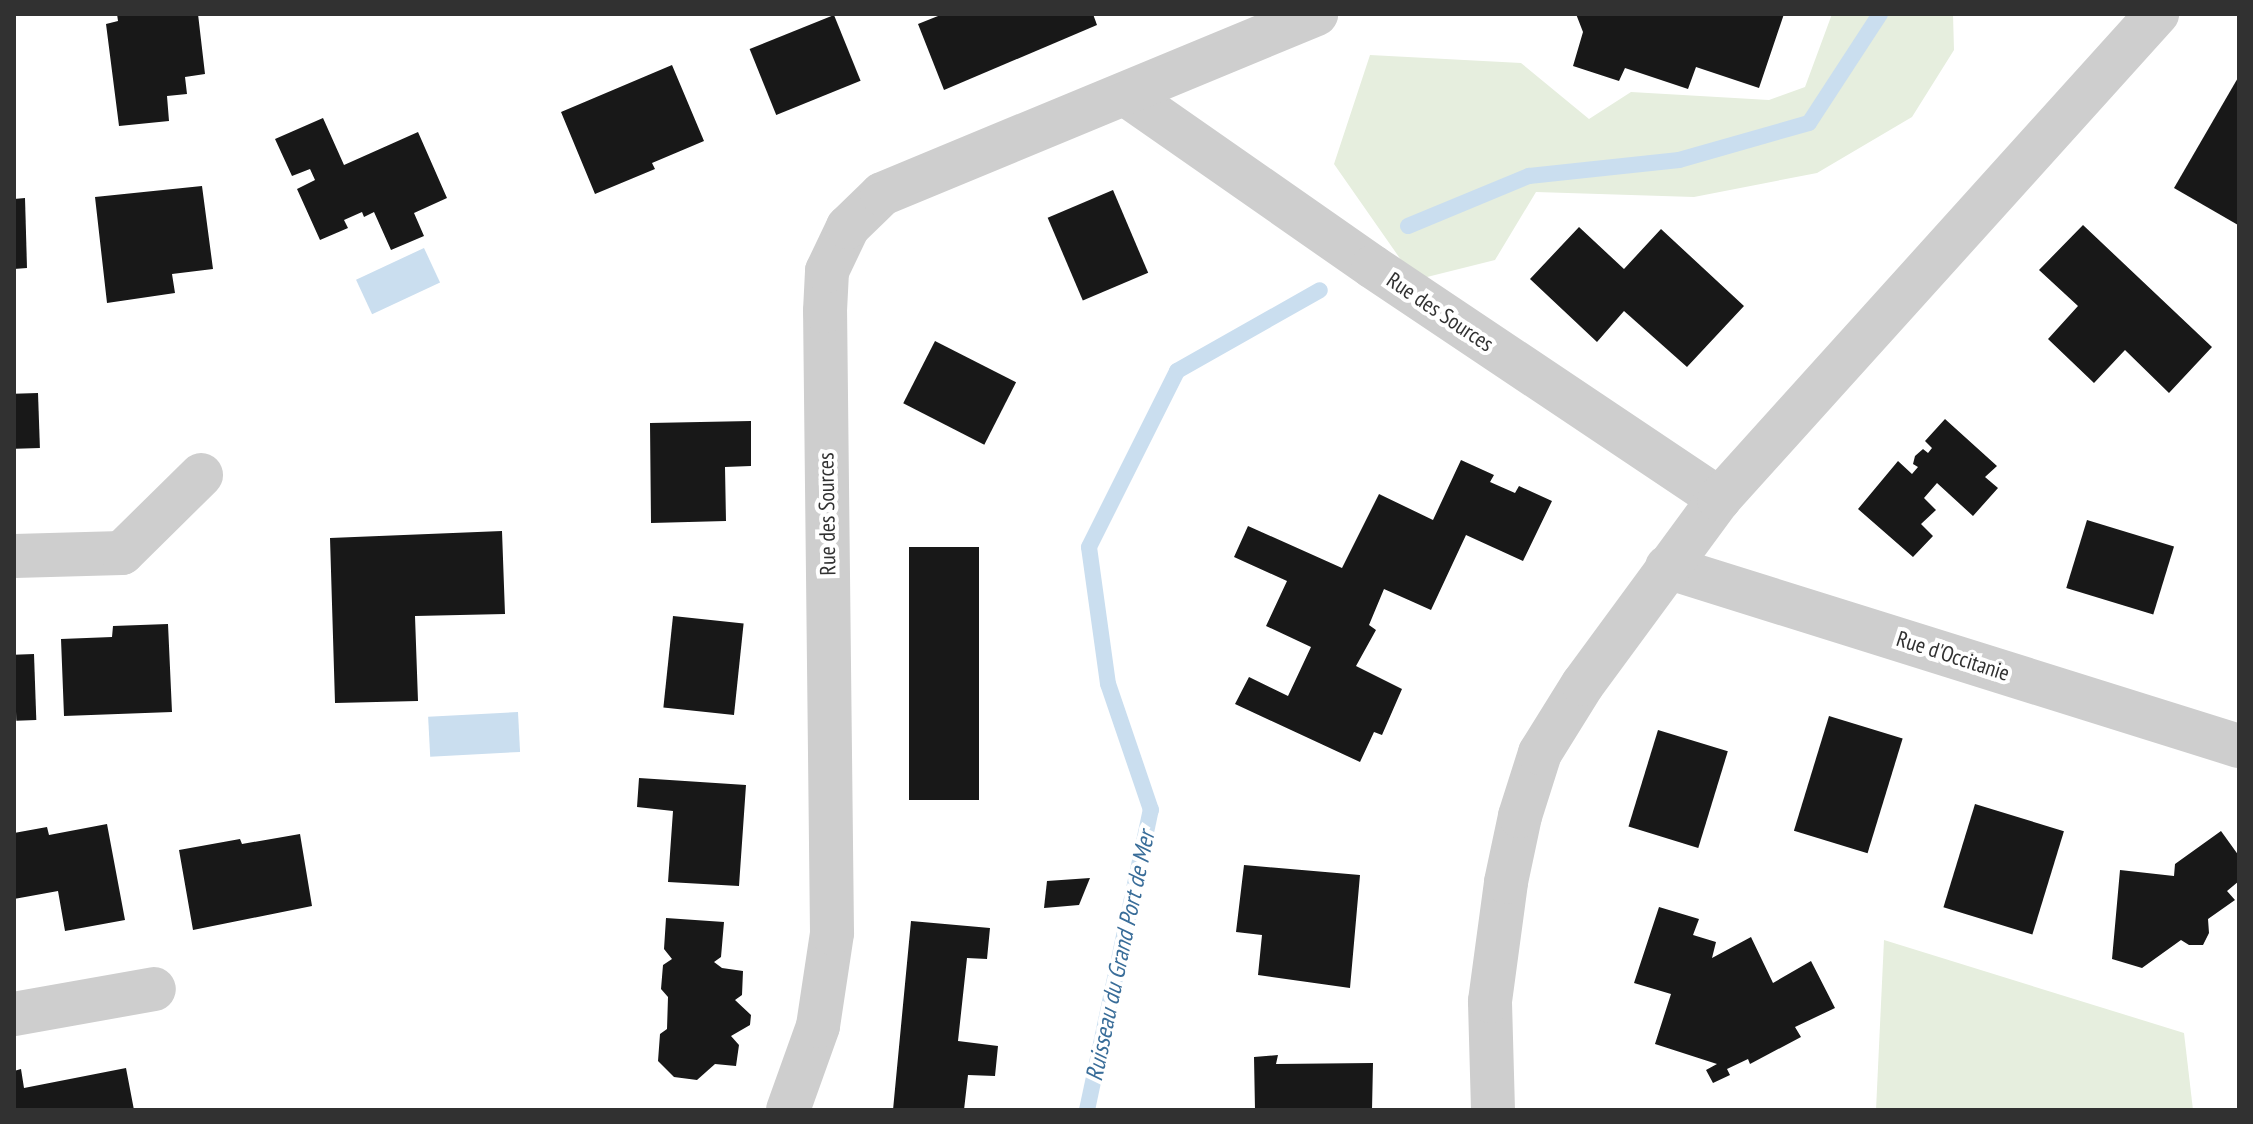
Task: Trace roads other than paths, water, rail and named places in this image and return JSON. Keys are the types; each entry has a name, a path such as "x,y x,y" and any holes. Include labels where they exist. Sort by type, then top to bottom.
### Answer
{"street":[{"name":"Rue des Sources","path":"788,1110 818,1026 832,933 827,271 848,227 882,194 1316,14"},
{"path":"1493,1110 1490,1001 1506,882 1520,816 1540,753 1583,684 1719,499 2157,14"},
{"name":"Rue des Sources","path":"1125,94 1373,267 1719,499"},
{"path":"14,556 122,553 201,475"},
{"name":"Rue d'Occitanie","path":"1667,567 2239,746"},
{"path":"14,1014 154,989"}],"water":[{"path":"424,248 440,282 372,314 356,280"},
{"path":"518,712 520,752 430,757 428,717"}],"waterway":[{"name":"Ruisseau du Grand Port de Mer","path":"1408,226 1529,176 1679,160 1809,123 1880,14"},
{"name":"Ruisseau du Grand Port de Mer","path":"1087,1110 1151,810 1108,684 1089,547 1177,371 1320,290"}]}
